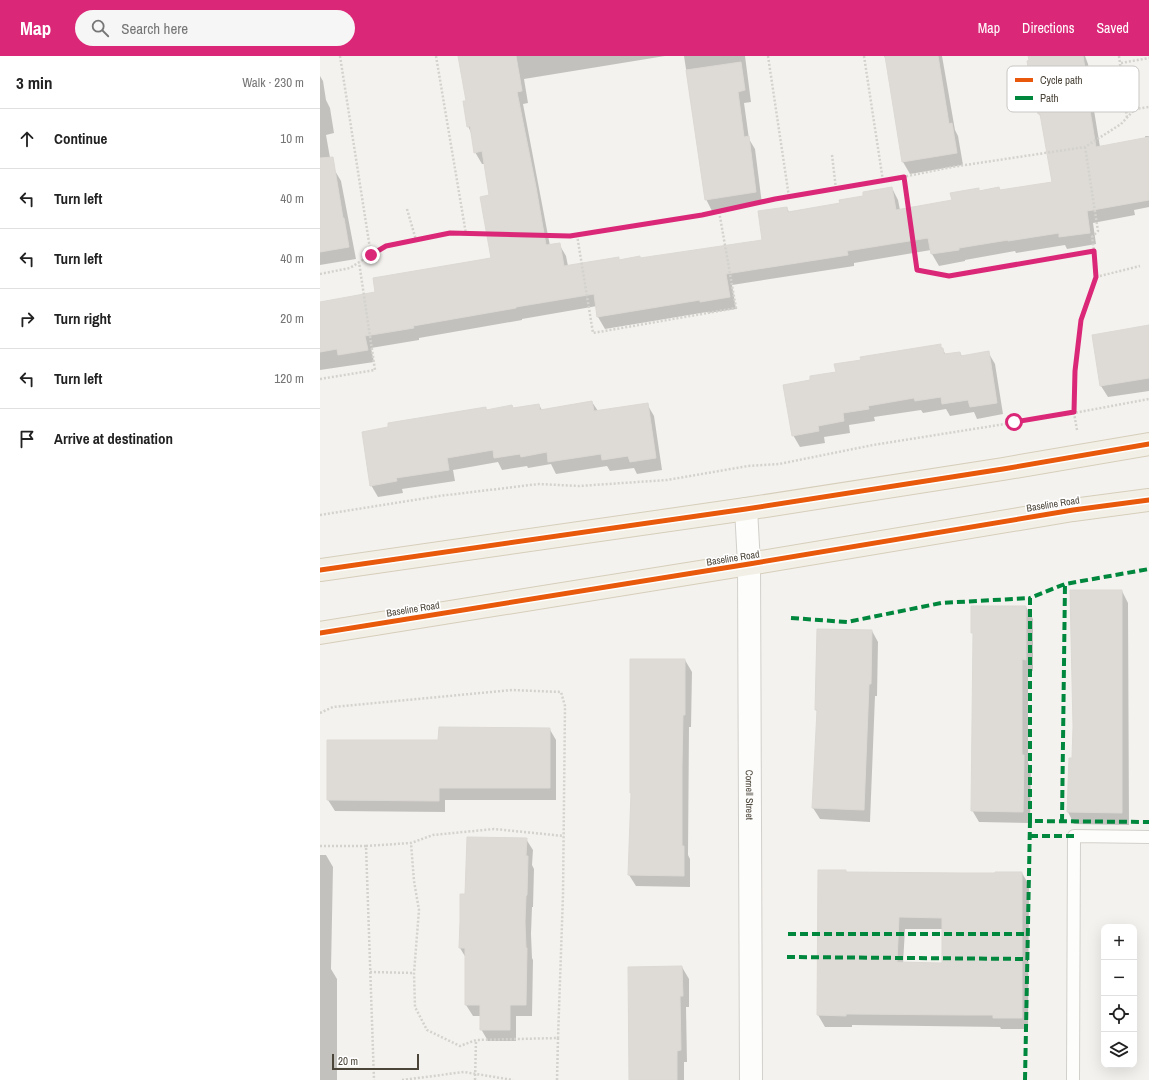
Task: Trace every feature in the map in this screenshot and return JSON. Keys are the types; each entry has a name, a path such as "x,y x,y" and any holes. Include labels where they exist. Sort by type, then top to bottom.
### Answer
{"main road":[{"path":"320,570 746,509 1004,469 1149,444"},
{"name":"Baseline Road","path":"320,633 1073,510 1149,500"}],"street":[{"name":"Cornell Street","path":"746,509 749,564 751,1080"}],"lane":[{"path":"1073,1080 1074,836 1149,836"}],"path":[{"path":"340,56 371,255"},
{"path":"436,56 466,234"},
{"path":"768,56 789,197"},
{"path":"864,56 883,181"},
{"path":"1119,56 1120,66"},
{"path":"1120,63 1149,58"},
{"path":"1139,108 1149,107"},
{"path":"1126,112 1127,118"},
{"path":"320,274 350,268 386,246 450,233 570,236 719,211 952,167 1086,147 1121,124 1132,112"},
{"path":"1077,433 1074,412 1075,371 1081,320 1096,277 1092,237 1098,231 1086,147"},
{"path":"832,155 836,189"},
{"path":"904,177 917,270 949,276 1094,251"},
{"path":"407,209 416,240"},
{"path":"577,235 594,333 601,332 736,308 719,211"},
{"path":"320,379 374,370 359,262"},
{"path":"1096,277 1140,266"},
{"path":"320,515 439,496 539,484 580,486 667,480 748,466 779,464 873,445 1149,399"},
{"path":"320,713 333,707 512,690 560,692 565,706 564,836 557,1080"},
{"path":"320,846 366,846 411,843 433,835 494,829 564,836"},
{"path":"411,843 414,881 419,910 414,972 416,1007 427,1030 460,1046 476,1040 558,1038"},
{"path":"366,846 374,1080"},
{"path":"370,972 414,972"},
{"path":"475,1080 476,1040"},
{"path":"402,1080 464,1072 513,1080"}],"building":[{"path":"458,56 516,56 522,91 517,92 546,245 560,243 564,266 619,257 619,260 640,256 640,258 762,240 758,211 787,207 788,212 840,203 839,200 863,196 863,192 892,187 896,210 952,200 950,193 979,188 979,191 999,187 1000,190 1052,182 1040,114 1038,114 1038,112 1090,112 1096,147 1149,137 1149,200 1087,211 1090,233 1059,237 1059,233 959,248 959,250 931,254 928,238 847,251 848,255 726,274 730,297 700,302 700,300 597,317 594,294 516,307 413,326 414,328 365,336 368,350 338,355 337,349 320,352 320,302 375,292 373,278 491,258 480,197 489,195 482,151 474,153 470,126 467,127 463,101 466,101"},
{"path":"885,56 938,56 949,124 952,123 957,153 902,162"},
{"path":"1028,56 1083,56 1085,66 1028,66 1027,61 1029,60"},
{"path":"741,62 745,90 738,92 744,137 749,136 756,192 705,200 686,70"},
{"path":"333,157 349,247 320,252 320,158"},
{"path":"1149,325 1149,378 1100,386 1092,335"},
{"path":"941,344 944,354 960,352 961,356 989,351 997,403 970,407 968,400 942,404 941,397 915,401 914,398 868,406 869,409 843,413 844,421 818,426 819,431 792,436 783,385 810,380 810,376 836,372 834,364 861,360 860,357"},
{"path":"592,401 594,411 648,403 656,458 630,462 628,456 602,460 601,454 548,462 547,452 521,457 520,454 494,458 493,450 447,458 449,470 396,478 397,481 370,486 362,432 388,427 388,423 486,407 486,410 512,405 513,408 539,404 540,410"},
{"path":"1070,590 1122,590 1122,813 1067,812 1069,758 1072,758 1073,727"},
{"path":"971,606 1026,606 1026,660 1022,659 1022,755 1024,755 1023,812 971,811 973,633 971,633"},
{"path":"817,629 872,630 871,684 869,684 864,810 812,808 817,710 815,710"},
{"path":"630,659 685,659 685,715 683,715 682,766 682,846 684,846 684,876 628,875 631,793"},
{"path":"439,727 550,728 550,788 439,788 439,801 327,800 327,740 438,740"},
{"path":"467,837 527,838 526,856 528,856 525,922 527,948 526,1005 510,1005 510,1030 480,1030 480,1005 465,1005 465,948 459,948 460,894 465,894"},
{"path":"818,870 846,870 846,872 1022,872 1022,1018 993,1018 993,1015 817,1015","holes":["899,917 942,918 942,963 897,962"]},
{"path":"682,966 683,996 680,996 681,1050 677,1051 677,1080 629,1080 628,967"}],"marked path":[{"path":"1030,821 1030,598 1065,584 1149,569"},
{"path":"1062,822 1065,584"},
{"path":"791,618 847,622 941,603 1030,598"},
{"path":"1025,1080 1030,821 1149,822"},
{"path":"1030,836 1074,836"},
{"path":"788,934 1028,934"},
{"path":"787,957 1028,959"}],"cycle path":[{"path":"320,570 746,509 1003,469 1149,444"},
{"path":"320,633 1073,510 1149,500"}],"route":[{"path":"371,255 386,246 450,233 570,236 702,215 775,199 904,177 917,270 949,276 1094,251 1096,277 1081,320 1075,371 1074,412 1014,422"}]}
